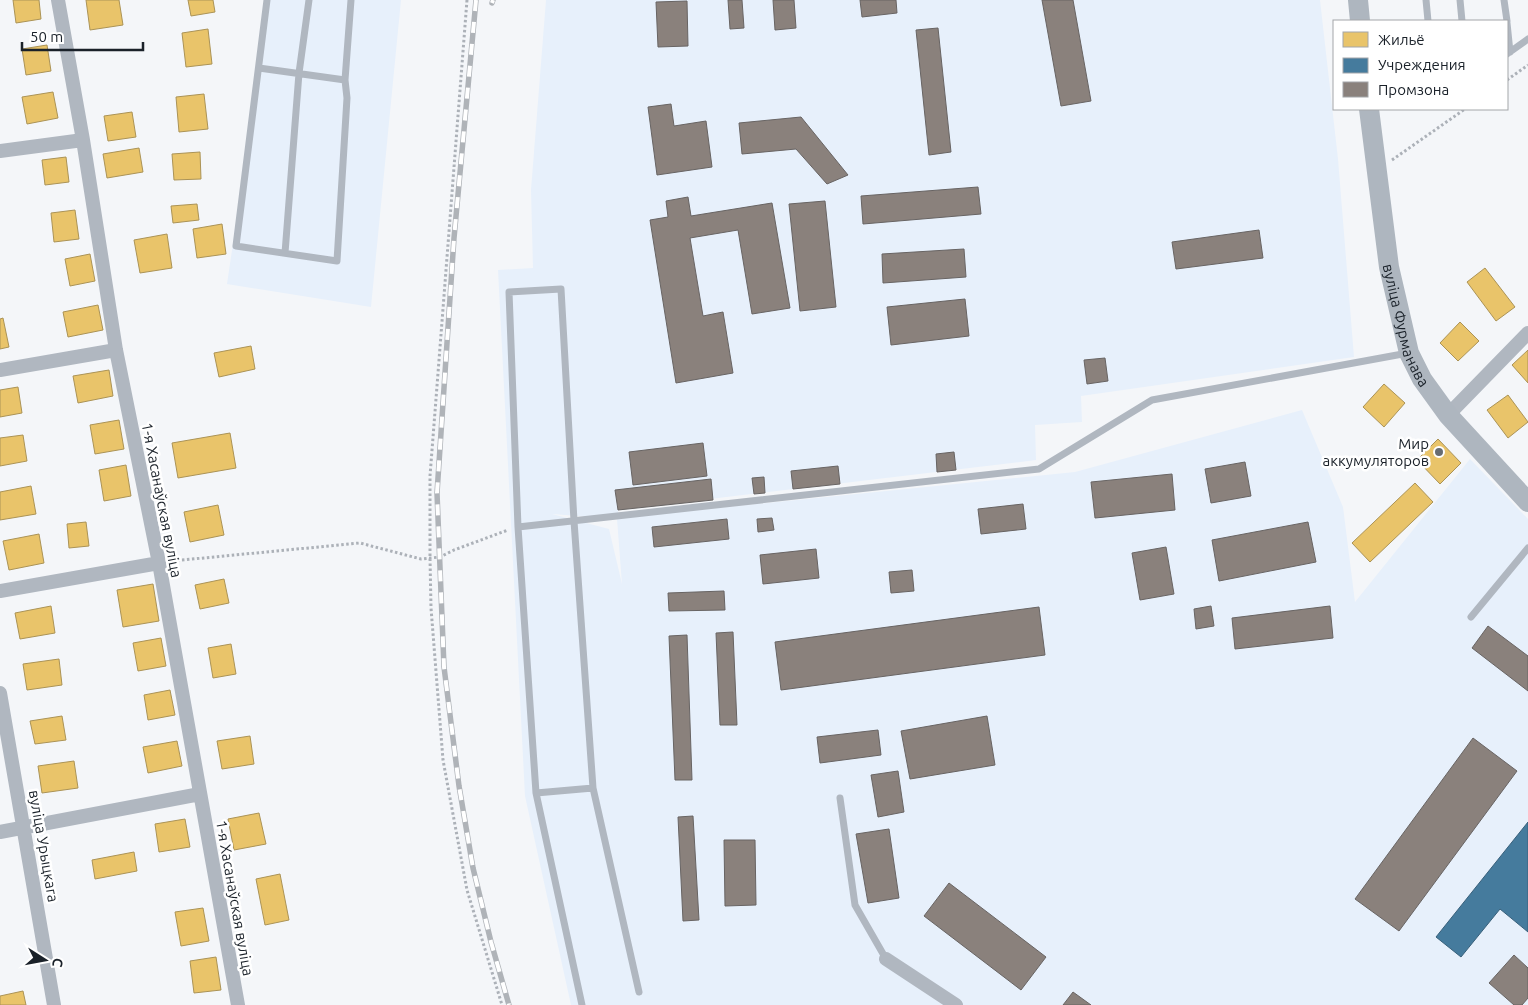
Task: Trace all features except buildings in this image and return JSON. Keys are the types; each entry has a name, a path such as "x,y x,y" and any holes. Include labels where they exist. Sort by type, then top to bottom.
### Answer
{"street":[{"name":"1-я Хасанаўская вуліца","path":"58,0 83,140 116,350 159,563 238,1005"},
{"path":"1358,0 1360,20"},
{"name":"вуліца Фурманава","path":"1370,110 1389,267 1409,353 1422,379 1448,415 1528,502"},
{"path":"0,151 83,140"},
{"path":"1448,415 1528,333"},
{"path":"0,370 116,350"},
{"path":"0,591 159,563"},
{"name":"вуліца Урыцкага","path":"0,693 54,1005"},
{"path":"0,832 200,794"},
{"path":"886,959 956,1005"}],"lane":[{"path":"267,0 236,246 338,260 347,98 345,80 351,0"},
{"path":"284,253 299,73 309,0"},
{"path":"1426,0 1428,20"},
{"path":"1460,0 1462,20"},
{"path":"1504,0 1507,20"},
{"path":"1508,53 1528,39"},
{"path":"259,68 345,80"},
{"path":"582,1005 536,793 518,527 509,292 561,289 574,521 593,788 639,992"},
{"path":"518,527 1039,468 1152,400 1409,353"},
{"path":"1471,617 1528,548"},
{"path":"536,793 593,788"},
{"path":"840,798 855,905 886,959"}],"path":[{"path":"467,0 430,476 431,608 443,760 467,890 502,1005"},
{"path":"1508,79 1528,65"},
{"path":"1377,170 1464,110"},
{"path":"159,563 360,543 421,559 440,557 454,550 518,527"}],"shaded area":[{"path":"269,0 401,0 371,307 227,284"},
{"path":"546,0 1320,0 1338,159 1354,357 1081,396 1082,422 1035,425 1036,460 618,510 618,518 1075,472 1302,410 1343,507 1355,602 1470,459 1528,519 1528,1005 571,1005 525,796 498,270 533,268 531,190","holes":["552,514 617,519 622,584 609,529"]}],"railway":[{"path":"476,0 454,238 437,493 444,667 459,786 473,868 509,1005"}],"place":[{"name":"Мир аккумуляторов","path":"1439,452"}]}
